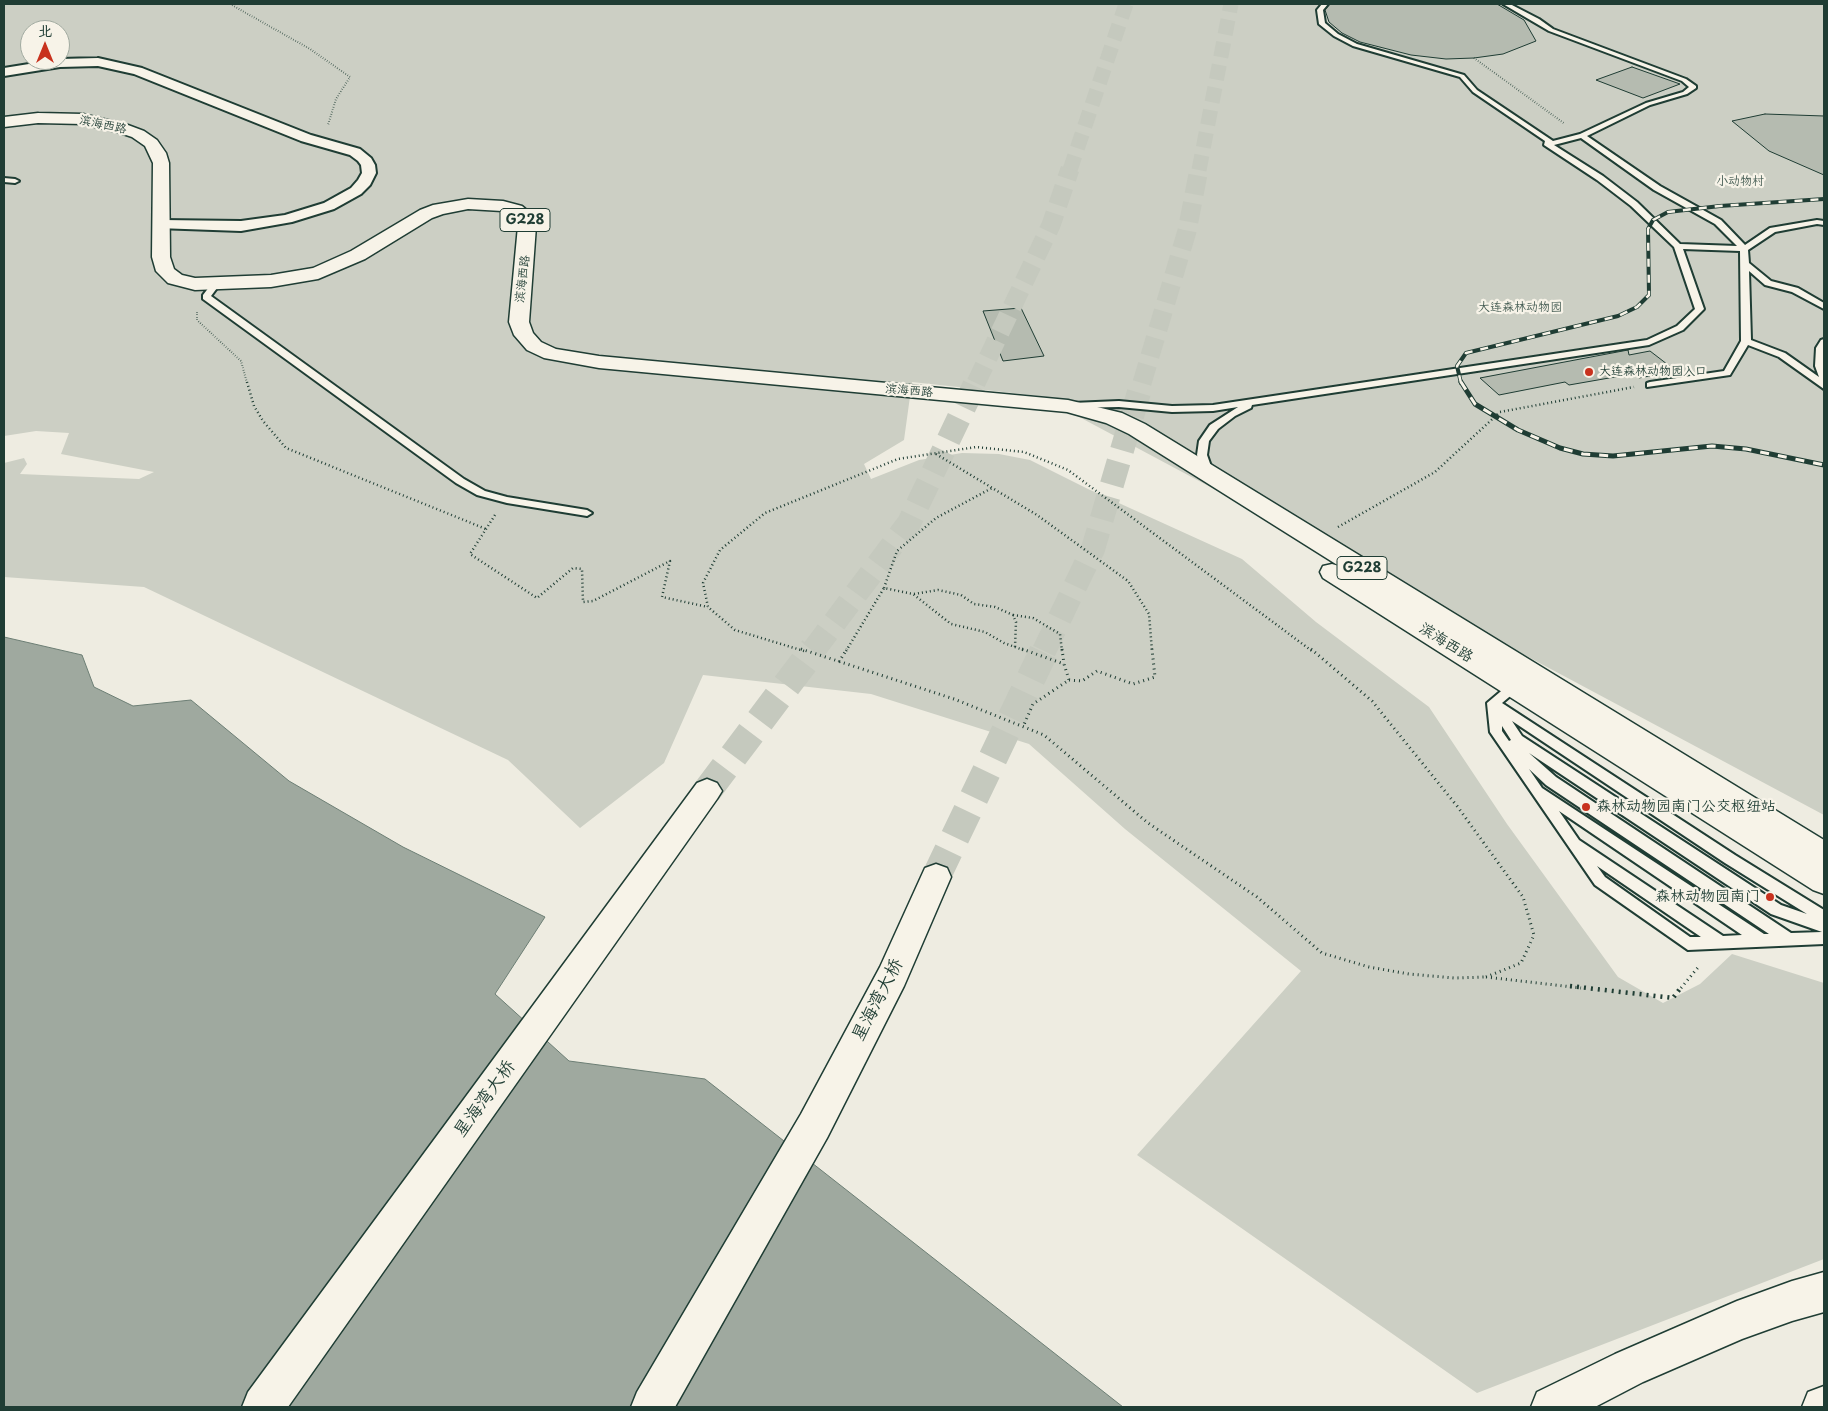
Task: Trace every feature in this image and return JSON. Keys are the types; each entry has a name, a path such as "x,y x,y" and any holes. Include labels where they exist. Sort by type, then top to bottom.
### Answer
{"highway":[{"name":"滨海西路","path":"4,122 38,118 83,119 104,123 138,134 152,143 161,163 161,257 165,271 175,279 195,284 211,291 318,273 358,255 426,214 439,209 468,204 503,206 516,210 523,216 528,226 519,322 524,335 534,346 550,354 599,362 1068,406 1114,418 1137,428 1316,539 1513,687 1824,855"},
{"name":"滨海西路","path":"1068,406 1824,881"},
{"name":"星海湾大桥","path":"263,1407 707,791"},
{"name":"星海湾大桥","path":"652,1407 814,1126 892,976 936,877"},
{"path":"1552,1407 1629,1368 1737,1321 1792,1301 1824,1292"}],"street":[{"path":"4,72 60,63 98,62 138,71 322,142 355,152 364,158 368,166 369,173 365,182 345,198 311,212 265,224 241,226 162,225"}],"lane":[{"path":"1324,4 1320,10 1322,24 1355,45 1462,76 1475,91 1552,143 1582,136 1648,104 1685,93 1694,87 1684,80 1551,30 1537,20 1506,4"},
{"path":"1582,136 1657,188 1718,222 1744,249 1746,341 1727,373 1650,385"},
{"path":"1068,406 1119,404 1172,409 1259,401 1649,342 1680,328 1700,309 1678,246 1634,204 1600,178 1547,143"},
{"path":"4,180 15,181"},
{"path":"1678,246 1744,249 1773,230 1817,222 1824,223"},
{"path":"1745,264 1768,283 1795,290 1824,306"},
{"path":"211,291 460,481 481,493 507,500 588,513"},
{"path":"1746,341 1782,355 1824,386"},
{"path":"1824,342 1821,348 1820,366 1824,380"},
{"path":"1208,472 1202,456 1204,441 1214,428 1232,414 1259,401"},
{"path":"1496,732 1513,687"},
{"path":"1513,687 1753,874 1824,918"},
{"path":"1513,687 1517,739 1776,910 1824,926"},
{"path":"1496,732 1600,881 1688,944 1824,938"},
{"path":"1496,732 1551,781 1790,940"},
{"path":"1534,788 1762,941"}],"path":[{"path":"230,4 310,49 350,77 336,99 322,142"},
{"path":"1474,58 1582,136"},
{"path":"211,291 197,309 197,320 241,361 254,406 263,421 286,448 486,529"},
{"path":"1316,539 1435,472 1500,412 1650,385"},
{"path":"708,607 703,582 720,550 765,513 898,459 976,447 1024,452 1068,470 1301,641 1372,701 1457,806 1523,896 1534,935 1521,963 1486,977"},
{"path":"936,453 1036,515 1128,581 1150,614 1155,677 1132,684 1097,671 1082,681 1069,680 1032,704 1023,727"},
{"path":"839,662 884,588 897,551 936,518 992,488"},
{"path":"507,500 470,554 537,598 573,568 582,569 583,602 593,601 670,561 662,597 708,607 735,630 954,699 1044,735 1148,823 1257,897 1322,953 1369,966 1409,974 1454,978 1486,977 1673,998 1698,966 1722,943"},
{"path":"884,588 913,594 938,590 961,595 974,604 995,607 1013,615 1033,618 1060,634 1064,664 1069,680"},
{"path":"913,594 951,624 985,632 1004,644 1064,664"},
{"path":"1013,615 1016,622 1015,647"}],"green space":[{"path":"4,4 1824,4 1824,815 1040,396 912,382 904,440 864,464 871,479 919,460 962,453 999,454 1030,460 1088,489 1242,559 1316,622 1429,707 1507,824 1618,977 1663,1003 1700,984 1732,954 1824,983 1824,1259 1477,1393 1137,1155 1301,971 1125,829 1029,744 871,694 703,675 664,763 580,828 508,760 144,587 4,577 4,463 24,458 27,464 20,474 139,479 154,472 61,454 69,433 36,431 4,436"}],"shaded area":[{"path":"4,637 82,655 94,687 133,706 191,700 289,781 403,847 545,917 495,994 569,1061 705,1079 1123,1407 4,1407"}],"building":[{"path":"1330,4 1497,4 1524,20 1536,41 1503,54 1474,58 1446,59 1411,55 1360,42 1342,33 1329,22 1325,10"},
{"path":"1632,67 1680,84 1643,98 1596,80"},
{"path":"1765,114 1824,116 1824,175 1769,151 1732,121"},
{"path":"1021,308 1044,356 1003,361 983,311"},
{"name":"大连森林动物园入口","path":"1628,350 1629,355 1650,351 1676,371 1639,378 1631,372 1632,374 1569,385 1565,382 1499,395 1480,378"}],"tunnel":[{"path":"1070,170 1126,4"},
{"path":"1199,170 1231,4"},
{"path":"976,383 1051,225 1070,169"},
{"path":"1142,383 1187,231 1199,169"},
{"path":"813,651 909,523 976,382"},
{"path":"1044,651 1093,549 1142,382"},
{"path":"707,791 814,649"},
{"path":"936,877 1045,649"}],"railway":[{"path":"1461,383 1457,366 1466,353 1618,316 1637,307 1649,295 1648,229 1653,220 1668,212 1720,206 1824,199"},
{"path":"1461,382 1475,404 1518,430 1560,448 1583,454 1613,456 1712,446 1746,449 1824,465"}],"place":[{"name":"大连森林动物园入口","path":"1589,372"},
{"name":"森林动物园南门公交枢纽站","path":"1586,807"},
{"name":"森林动物园南门","path":"1770,897"}],"park label":[{"name":"小动物村","path":"1740,182"},
{"name":"大连森林动物园","path":"1520,308"}]}
